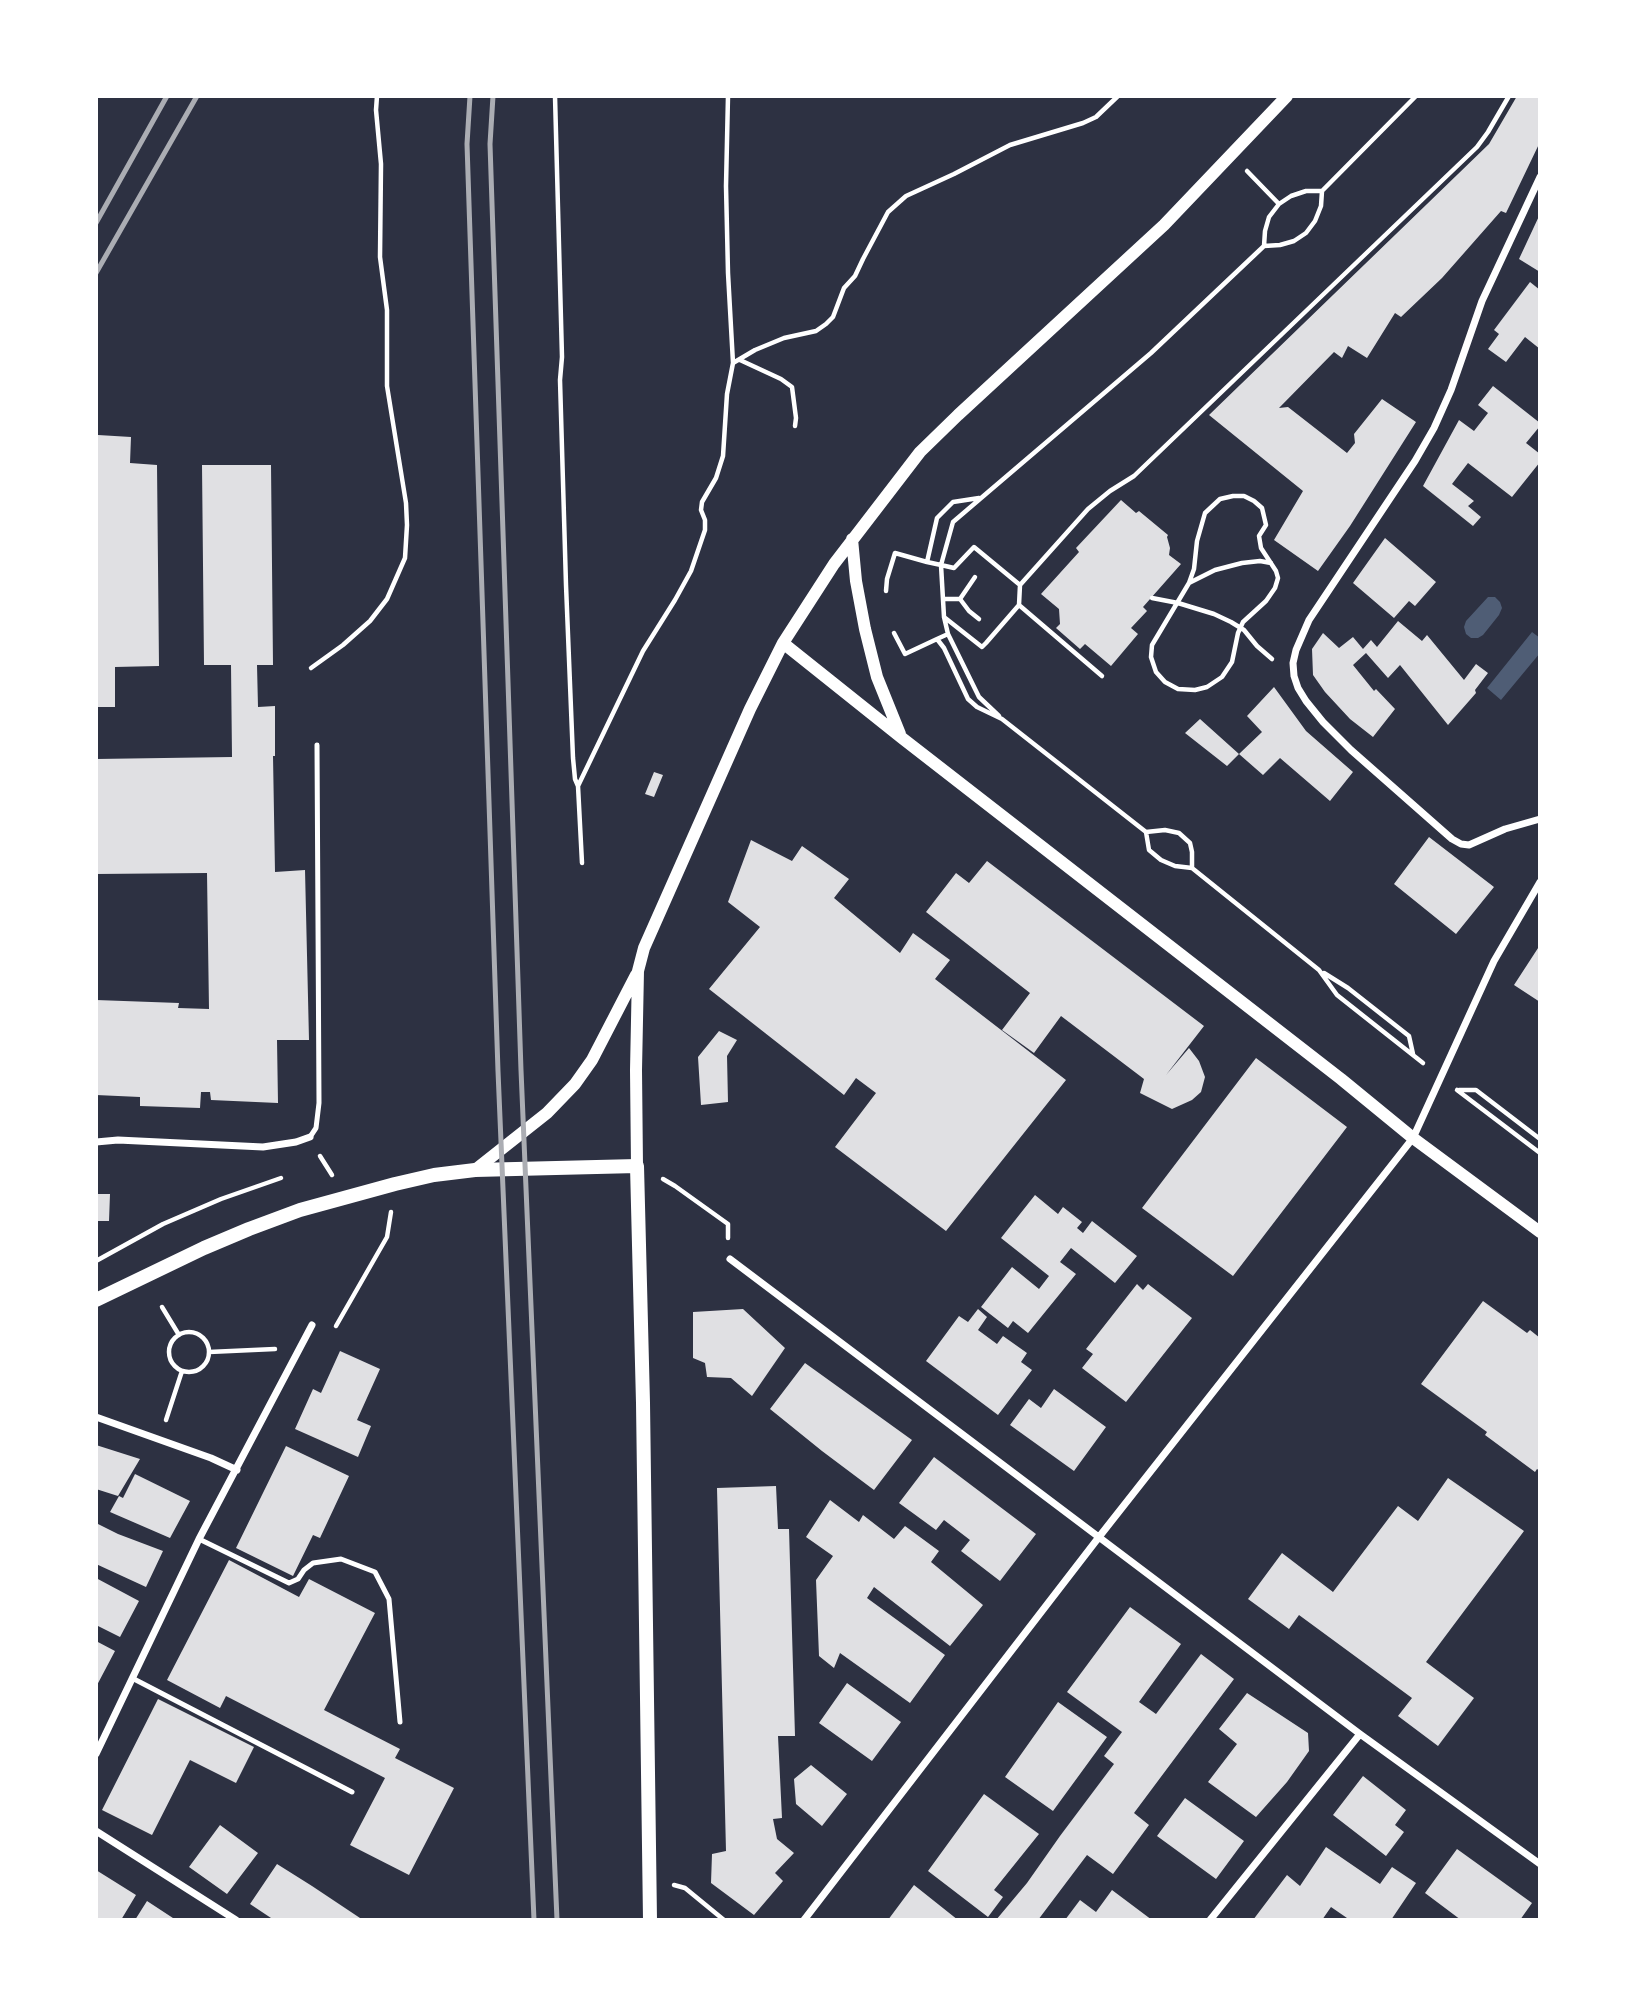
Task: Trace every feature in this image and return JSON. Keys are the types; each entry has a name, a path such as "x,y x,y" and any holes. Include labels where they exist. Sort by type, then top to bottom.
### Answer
{"main road":[{"path":"96,1300 204,1248 300,1210 395,1184 434,1175 475,1170 637,1166 650,1920"}],"street":[{"path":"475,1170 548,1113 575,1084 592,1060 638,971 644,948 750,709 783,643 852,539 920,452 939,432 1153,234 1287,96"},
{"path":"1540,177 1482,301 1451,390 1434,428 1309,620 1293,663 1298,688 1323,722 1452,839 1469,845 1505,829 1540,819"},
{"path":"852,539 856,581 877,677 902,738"},
{"path":"783,643 1330,1070 1413,1138 1540,1232"},
{"path":"804,1920 1413,1138 1494,961 1540,882"},
{"path":"637,1166 638,971"},
{"path":"96,1142 118,1140 263,1147 288,1144 310,1137"},
{"path":"730,1259 1360,1734 1540,1864"},
{"path":"96,1754 199,1539 312,1325"},
{"path":"96,1417 237,1469"},
{"path":"1210,1920 1360,1734"},
{"path":"96,1831 236,1920"}],"lane":[{"path":"310,1137 316,1128 319,1103 317,745"},
{"path":"199,1539 289,1583 298,1579 313,1563 341,1559 375,1572 389,1599 400,1722"},
{"path":"132,1678 352,1792"}],"path":[{"path":"311,667 343,645 370,621 387,599 405,558 406,503 387,375 388,319 380,257 381,164 377,96"},
{"path":"555,96 567,613 573,758 578,786 582,863"},
{"path":"578,786 643,651 675,600 701,547 705,530 702,502 716,478 723,456 727,394 733,363 726,198 728,96"},
{"path":"733,363 755,350 784,338 816,331 826,324 836,311 844,288 855,276 888,212 906,196 1010,145 1096,117 1118,96"},
{"path":"1264,246 1280,246 1306,233 1321,206 1322,191 1416,96"},
{"path":"944,617 982,647 1019,605 1020,585 1088,509 1110,491 1134,477 1476,146 1488,132 1509,96"},
{"path":"1232,155 1279,204"},
{"path":"1322,191 1306,191 1279,204 1269,217 1264,246 1151,353 953,522 941,565 944,617 948,634 979,697 1002,719 1146,832 1149,849 1161,860 1192,869 1409,1036 1413,1055"},
{"path":"739,360 781,379 792,387 795,426"},
{"path":"1244,496 1254,501 1262,508 1266,524 1259,536 1261,548 1271,564 1278,578 1275,588 1266,601 1243,622 1232,662 1222,677 1195,691 1178,689 1165,682 1156,672 1152,645 1189,583 1205,513 1220,499 1244,496"},
{"path":"927,562 937,518 953,502 980,498"},
{"path":"885,599 887,579 895,553 954,568 974,547 1020,585"},
{"path":"1189,583 1215,570 1242,563 1260,561 1271,564"},
{"path":"960,598 975,577"},
{"path":"943,599 960,598"},
{"path":"960,598 979,620"},
{"path":"1152,598 1214,614 1241,628 1268,657 1293,663"},
{"path":"1019,605 1102,676"},
{"path":"889,622 905,654 948,634"},
{"path":"937,639 968,699 977,708 1002,719"},
{"path":"1146,832 1165,830 1179,833 1190,843 1192,869"},
{"path":"1320,970 1337,995 1540,1153"},
{"path":"1458,1090 1476,1090 1540,1139"},
{"path":"310,1137 345,1197"},
{"path":"637,1166 675,1186 728,1224 730,1259"},
{"path":"96,1261 163,1224 221,1199 281,1178"},
{"path":"312,1325 333,1330 354,1295 387,1237 395,1184"},
{"path":"162,1307 178,1335"},
{"path":"188,1332 201,1336 206,1341 209,1352 203,1367 191,1373 172,1364 169,1350 178,1335 188,1332"},
{"path":"209,1352 300,1348"},
{"path":"159,1440 182,1371"},
{"path":"649,1881 685,1888 724,1920"}],"water":[{"path":"1488,597 1495,597 1502,608 1483,635 1471,638 1466,634 1466,621"},
{"path":"1532,632 1540,638 1540,653 1501,700 1487,688"}],"building":[{"path":"1517,96 1540,96 1540,142 1506,213 1501,211 1442,278 1401,317 1395,313 1367,358 1348,346 1342,358 1334,352 1279,408 1288,407 1347,453 1355,443 1354,434 1382,399 1416,422 1318,571 1274,540 1303,491 1209,415 1489,144"},
{"path":"1540,214 1540,272 1519,259"},
{"path":"1530,282 1540,290 1540,349 1525,337 1506,362 1488,349 1499,334 1494,330"},
{"path":"1493,386 1540,423 1526,443 1540,454 1540,462 1512,497 1468,463 1452,484 1474,501 1468,506 1481,517 1473,526 1423,486 1459,420 1474,431 1488,413 1478,405"},
{"path":"98,435 131,437 130,463 157,465 159,666 115,667 115,707 96,707"},
{"path":"202,465 271,465 273,665 257,665 258,707 275,706 275,872 305,870 309,1040 277,1040 278,1103 211,1100 210,1092 201,1092 200,1108 140,1106 140,1097 96,1095 96,1000 179,1003 178,1008 209,1009 207,873 96,874 96,759 232,757 231,665 204,665"},
{"path":"1121,500 1168,535 1169,555 1181,564 1143,607 1147,611 1131,628 1138,634 1111,666 1085,644 1080,649 1056,628 1060,624 1059,609 1041,594 1079,552 1076,548"},
{"path":"1385,538 1436,582 1415,606 1409,601 1394,618 1353,583"},
{"path":"1398,621 1422,641 1427,635 1464,680 1476,664 1488,673 1475,690 1476,693 1448,725 1400,665 1388,678 1366,653 1353,665 1374,691 1376,689 1395,709 1373,737 1350,719 1313,675 1312,649 1323,633 1339,648 1353,637 1363,649 1371,640 1377,647"},
{"path":"1274,687 1306,731 1353,772 1330,801 1280,758 1263,775 1239,754 1262,732 1247,716"},
{"path":"1200,719 1239,754 1227,766 1185,733"},
{"path":"654,772 663,775 654,797 645,794"},
{"path":"1429,837 1494,887 1456,934 1394,884"},
{"path":"751,840 792,861 802,846 849,879 834,898 900,953 913,933 950,960 935,979 1066,1080 946,1231 835,1147 876,1093 856,1078 844,1095 709,989 760,927 728,902"},
{"path":"987,861 1204,1026 1166,1075 1189,1048 1199,1061 1205,1077 1201,1092 1192,1100 1172,1109 1140,1093 1144,1079 1061,1016 1034,1053 1002,1030 1030,993 926,912 956,873 969,883"},
{"path":"1540,945 1540,1002 1514,985"},
{"path":"719,1031 737,1040 727,1056 728,1102 701,1105 698,1057"},
{"path":"1256,1058 1347,1127 1233,1276 1142,1208"},
{"path":"96,1194 110,1194 109,1221 96,1221"},
{"path":"1035,1195 1058,1214 1063,1207 1082,1222 1077,1228 1083,1233 1092,1221 1137,1256 1115,1283 1071,1248 1060,1262 1076,1274 1028,1333 1013,1321 1008,1328 981,1307 1012,1267 1039,1289 1049,1276 1001,1238"},
{"path":"1137,1284 1143,1290 1148,1284 1192,1318 1126,1402 1082,1368 1093,1354 1086,1349"},
{"path":"1483,1301 1527,1333 1530,1330 1540,1338 1540,1471 1537,1469 1535,1472 1485,1435 1487,1432 1421,1384"},
{"path":"743,1309 785,1348 752,1396 731,1378 707,1377 705,1363 693,1358 693,1312"},
{"path":"978,1309 987,1317 978,1330 997,1344 1003,1336 1027,1353 1021,1362 1032,1370 998,1415 926,1361 959,1316 968,1322"},
{"path":"340,1351 380,1369 357,1420 371,1426 358,1457 295,1429 313,1389 321,1393"},
{"path":"805,1363 912,1440 874,1490 770,1409"},
{"path":"1054,1389 1106,1427 1074,1471 1010,1425 1029,1399 1041,1408"},
{"path":"96,1445 140,1459 118,1496 96,1489"},
{"path":"286,1446 349,1476 320,1538 313,1535 293,1576 236,1548"},
{"path":"934,1457 1036,1534 1000,1581 961,1551 970,1540 944,1520 936,1530 899,1503"},
{"path":"135,1474 190,1501 170,1538 110,1512 119,1496 123,1498"},
{"path":"1448,1478 1524,1531 1426,1662 1474,1698 1438,1746 1398,1716 1412,1698 1299,1615 1289,1629 1248,1599 1282,1553 1333,1592 1398,1506 1418,1521"},
{"path":"776,1486 778,1529 789,1529 795,1736 778,1736 782,1818 773,1819 777,1839 794,1853 775,1873 783,1881 754,1915 711,1883 712,1854 726,1851 717,1488"},
{"path":"830,1500 859,1522 863,1515 894,1539 905,1526 939,1551 931,1562 983,1605 950,1646 874,1587 867,1598 945,1655 910,1703 840,1653 834,1668 819,1656 816,1580 833,1556 806,1537"},
{"path":"96,1523 163,1551 146,1587 96,1564"},
{"path":"229,1560 299,1597 309,1579 375,1613 324,1710 400,1749 395,1758 454,1788 409,1875 350,1845 385,1778 226,1696 220,1708 167,1680"},
{"path":"96,1578 139,1601 120,1637 96,1625"},
{"path":"1130,1607 1181,1644 1139,1702 1156,1714 1201,1654 1234,1679 1134,1813 1149,1825 1113,1874 1087,1855 1038,1920 996,1920 1027,1883 1114,1764 1104,1756 1122,1732 1067,1692"},
{"path":"96,1641 115,1651 96,1687"},
{"path":"847,1683 901,1722 872,1761 819,1723"},
{"path":"1247,1693 1308,1733 1309,1751 1287,1782 1256,1817 1208,1782 1237,1744 1219,1729"},
{"path":"158,1699 254,1747 236,1783 190,1760 152,1835 102,1810"},
{"path":"1058,1702 1107,1737 1053,1811 1005,1777"},
{"path":"811,1765 847,1794 822,1826 796,1804 794,1779"},
{"path":"1363,1776 1406,1810 1395,1825 1404,1832 1386,1856 1333,1815"},
{"path":"984,1794 1039,1834 994,1890 1003,1897 988,1917 928,1871"},
{"path":"1185,1798 1244,1841 1216,1879 1157,1836"},
{"path":"220,1825 258,1853 227,1894 189,1867"},
{"path":"1326,1847 1380,1884 1392,1867 1416,1883 1391,1920 1346,1920 1347,1918 1331,1907 1322,1920 1253,1920 1287,1875 1300,1886"},
{"path":"1457,1849 1532,1903 1520,1920 1461,1920 1425,1893"},
{"path":"277,1864 363,1920 274,1920 250,1904"},
{"path":"96,1870 136,1895 121,1920 96,1920"},
{"path":"914,1885 958,1920 888,1920"},
{"path":"1112,1890 1152,1920 1065,1920 1080,1900 1096,1912"},
{"path":"147,1901 176,1920 135,1920"}],"railway":[{"path":"96,223 167,96"},
{"path":"96,273 197,96"},
{"path":"470,96 467,144 498,1071 534,1920"},
{"path":"493,96 490,144 521,1070 557,1920"}]}
